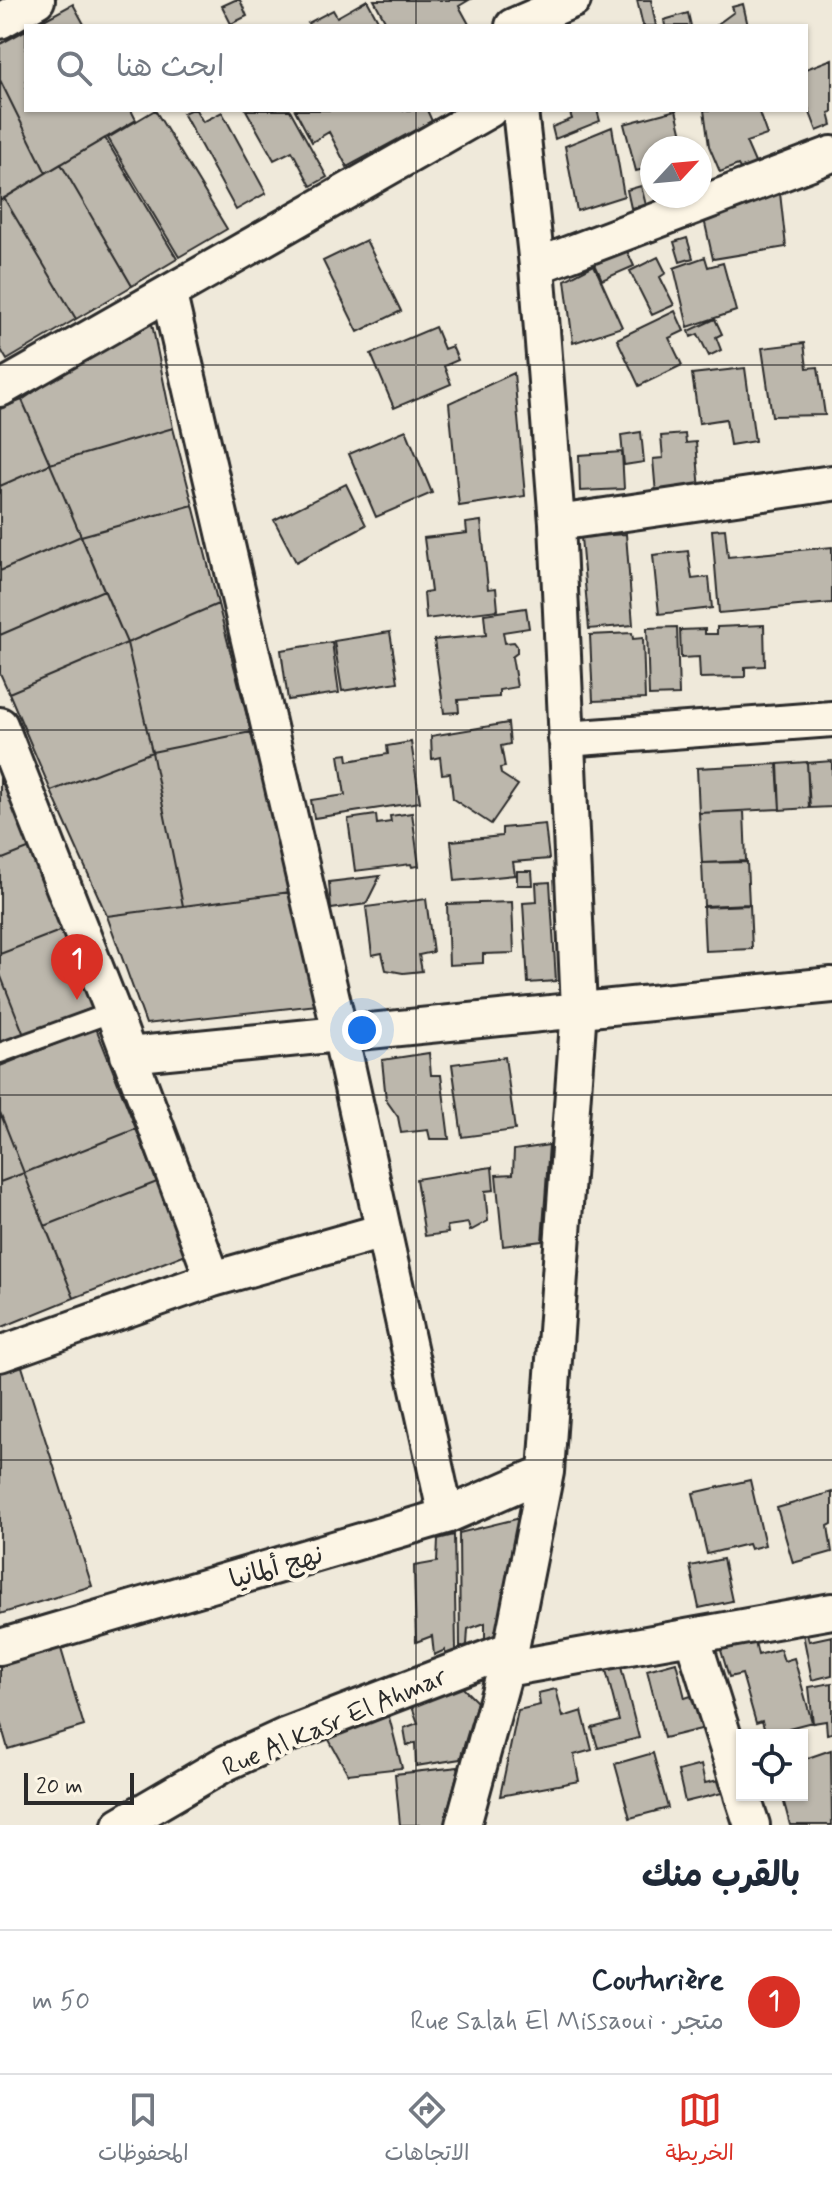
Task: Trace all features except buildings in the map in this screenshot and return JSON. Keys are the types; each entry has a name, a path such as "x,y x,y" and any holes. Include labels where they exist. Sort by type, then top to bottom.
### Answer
{"street":[{"path":"0,21 37,0"},
{"path":"510,0 513,24"},
{"path":"518,24 573,0"},
{"path":"0,389 486,112"},
{"path":"463,1825 508,1659 546,1472 579,1008 557,523 537,266 520,112"},
{"path":"537,266 832,154"},
{"path":"169,295 340,1033 446,1516"},
{"path":"557,523 832,483"},
{"path":"566,739 832,719"},
{"path":"1,731 113,1012 213,1279"},
{"path":"128,1055 832,985"},
{"path":"0,1354 213,1279 383,1231"},
{"name":"نهج ألمانيا","path":"0,1647 446,1516 546,1472"},
{"name":"Rue Al Kasr El Ahmar","path":"120,1825 226,1763 287,1735 508,1659 692,1636 832,1611"},
{"path":"692,1636 736,1776"},
{"path":"744,1801 752,1825"}],"lane":[{"path":"0,1053 113,1012"}],"place":[{"name":"Couturière","path":"77,1000"}]}
